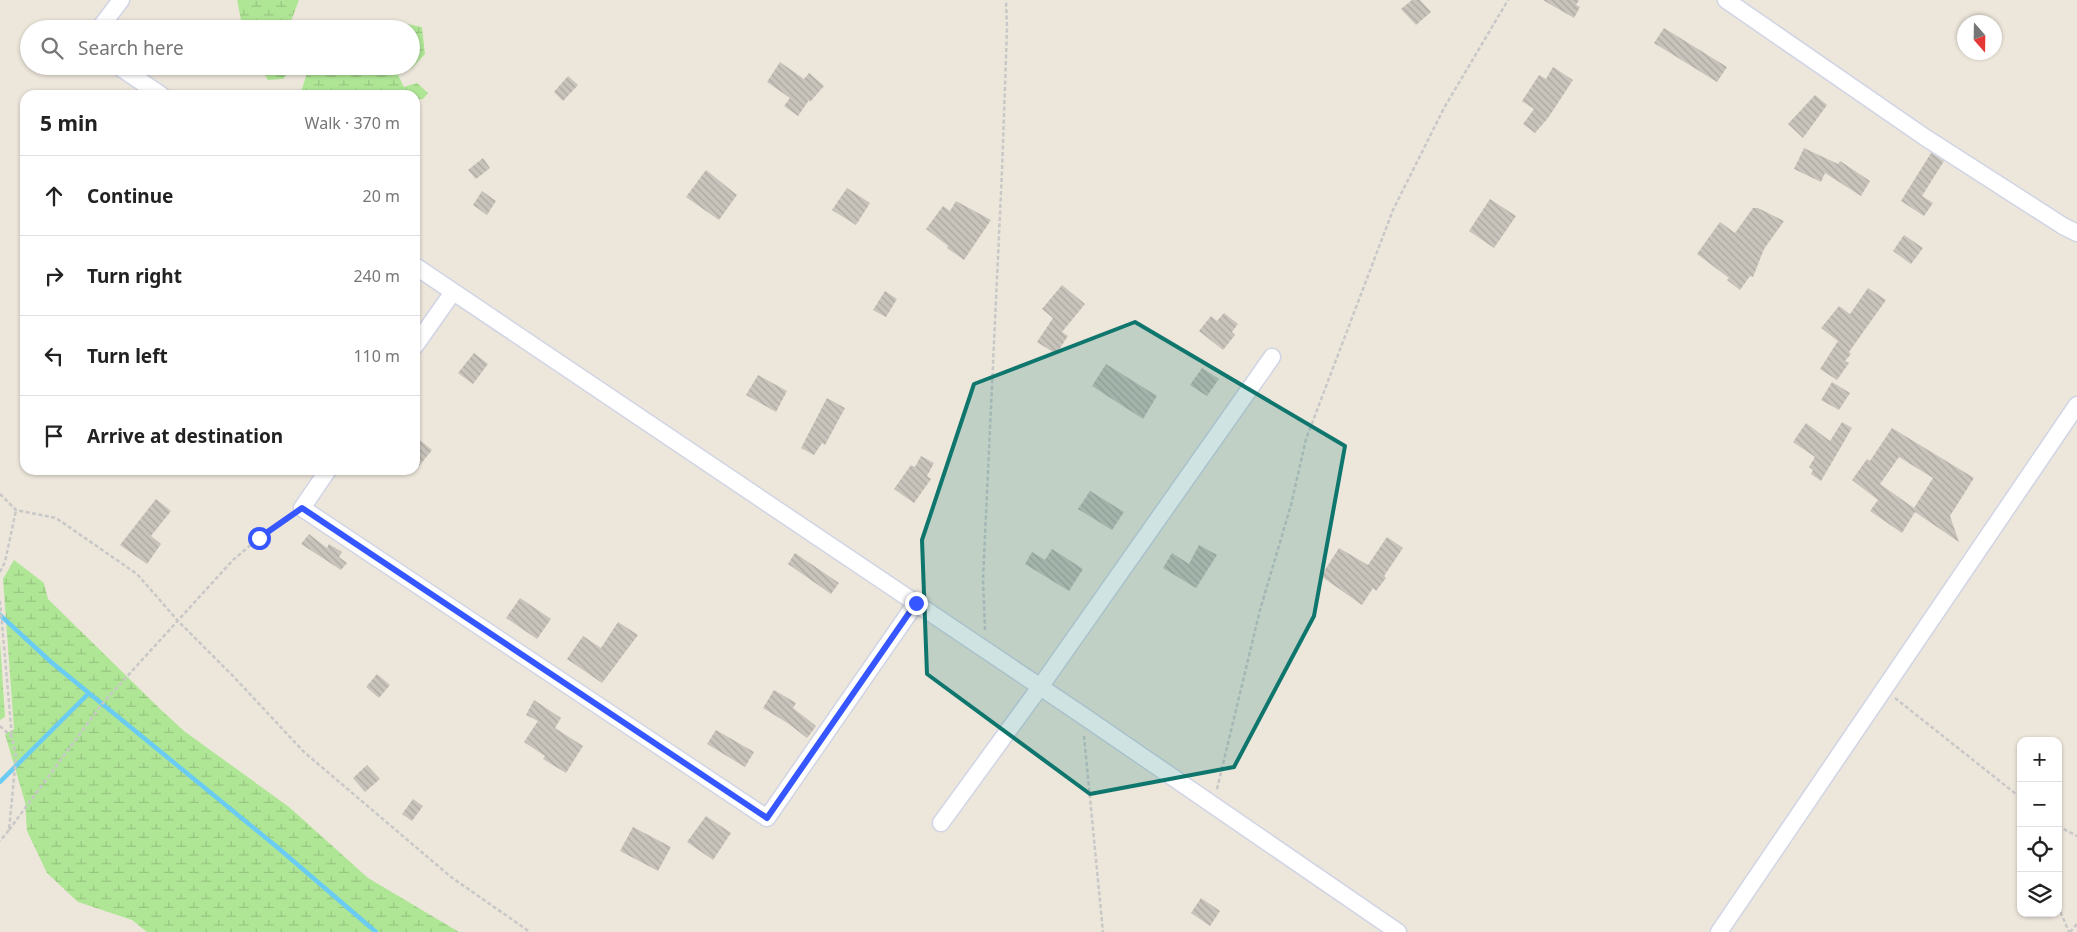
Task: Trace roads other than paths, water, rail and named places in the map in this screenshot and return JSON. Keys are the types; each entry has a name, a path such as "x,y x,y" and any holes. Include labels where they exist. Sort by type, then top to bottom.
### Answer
{"street":[{"path":"106,20 121,0"},
{"path":"1726,0 1791,43 1926,138 2063,226 2077,233"},
{"path":"131,75 154,90"},
{"path":"420,269 1082,715 1398,932"},
{"path":"420,339 453,292"},
{"path":"941,823 1040,687 1272,357"},
{"path":"1719,932 2077,405"},
{"path":"325,475 302,508 767,818 916,603"}],"waterway":[{"path":"0,615 51,662 277,847 376,932"},
{"path":"0,782 89,693"}]}
